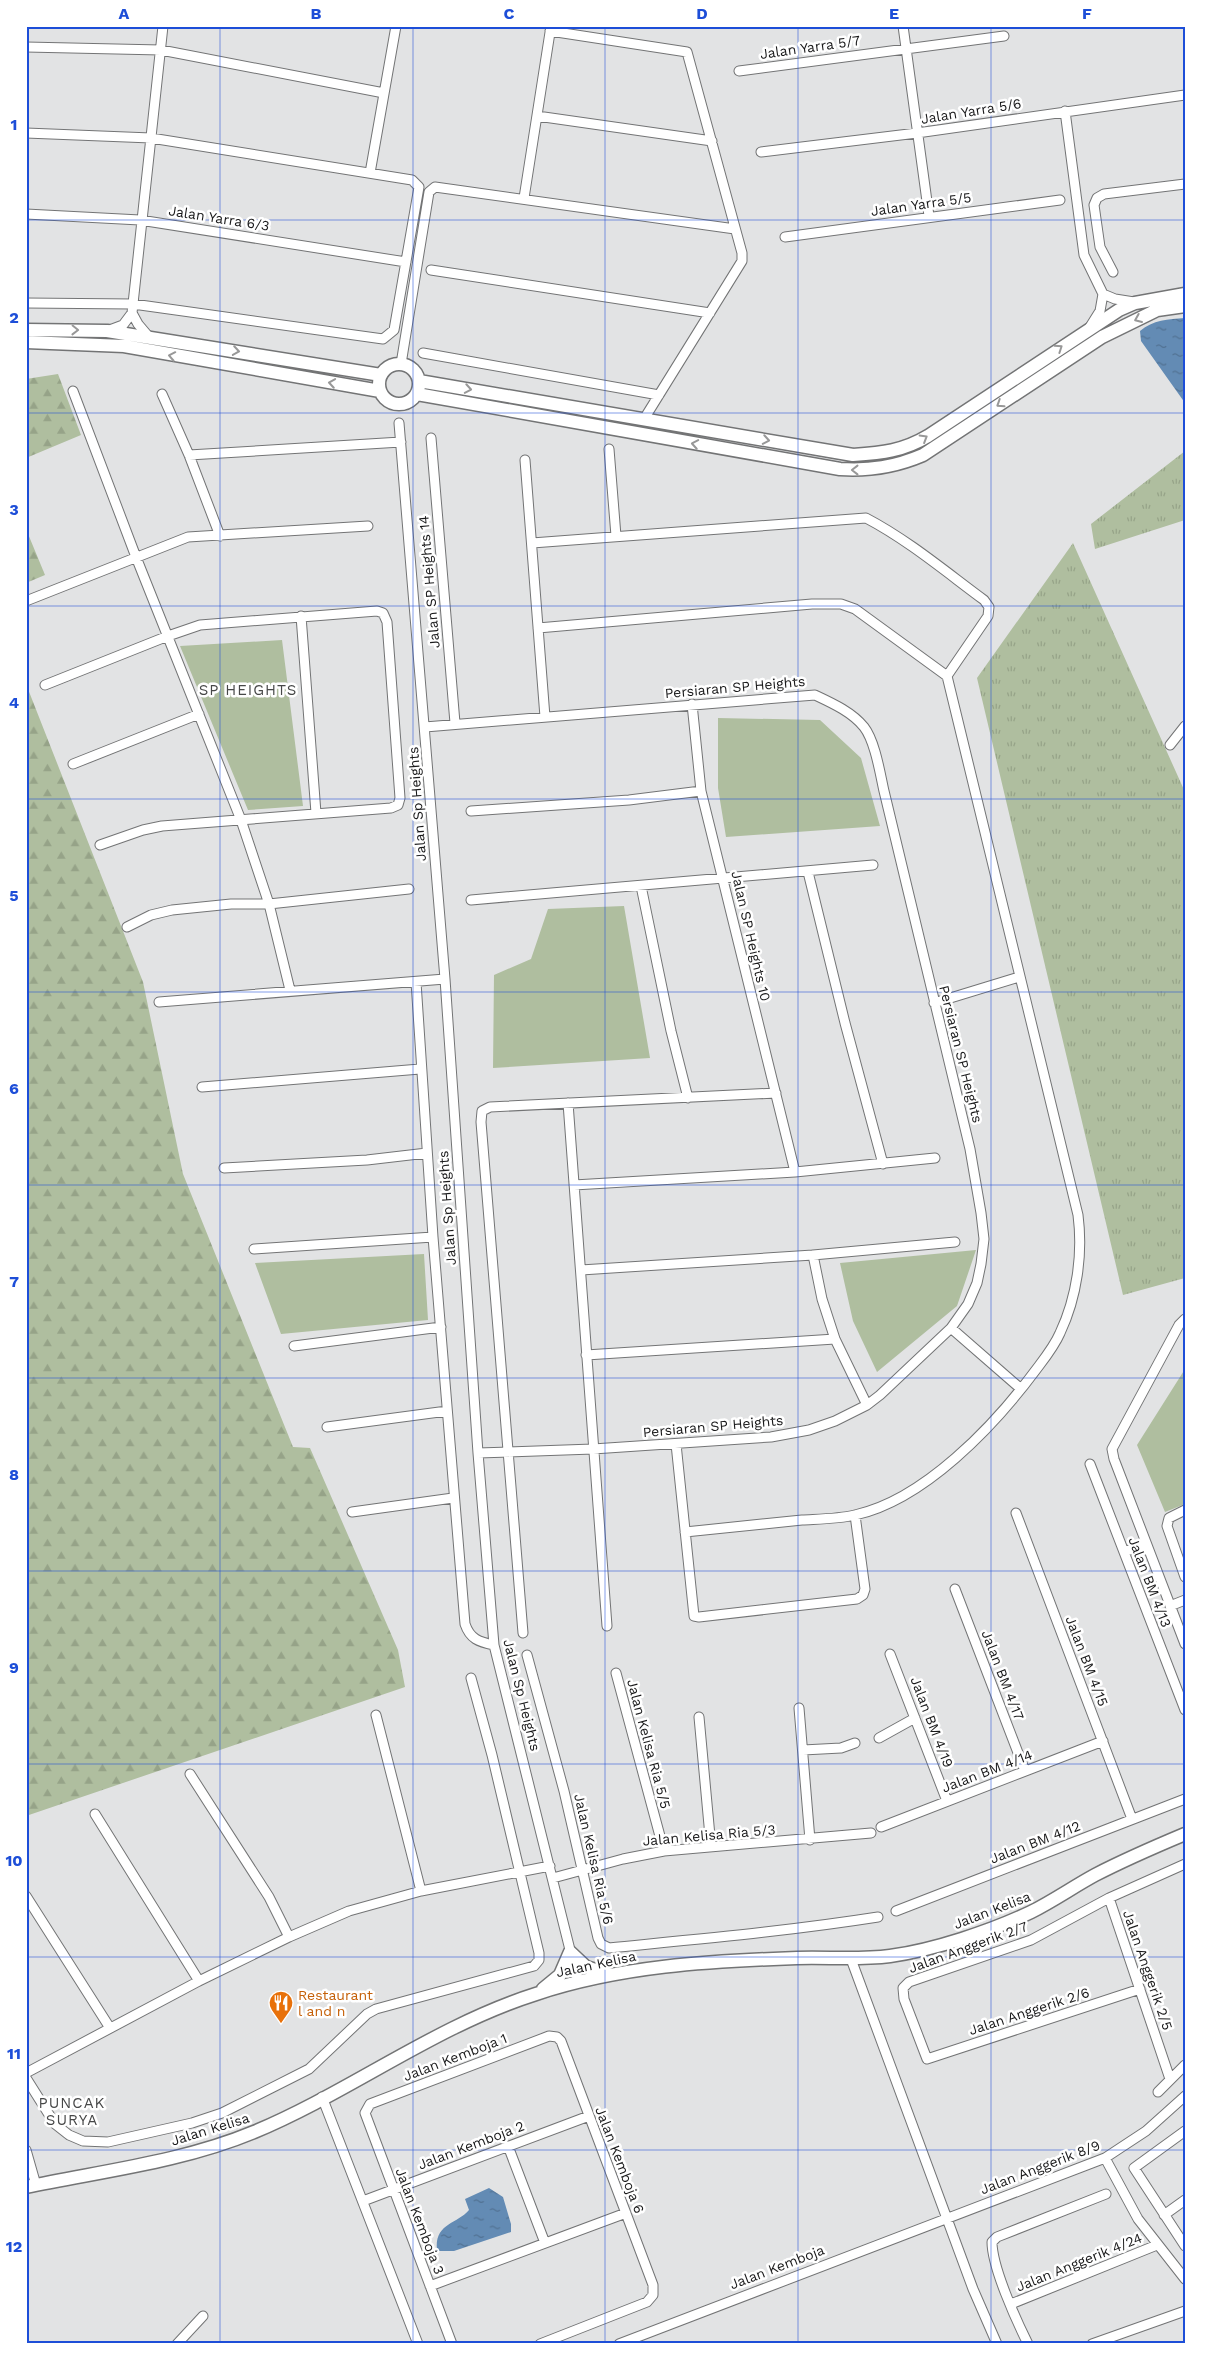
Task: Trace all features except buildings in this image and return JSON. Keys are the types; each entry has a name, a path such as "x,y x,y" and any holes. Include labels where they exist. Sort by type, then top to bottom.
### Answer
{"street":[{"path":"149,337 138,324 133,308 163,26"},
{"path":"370,173 396,26"},
{"path":"903,26 929,216"},
{"path":"524,198 551,29 687,52 712,141 742,261 644,419"},
{"name":"Jalan Yarra 5/7","path":"739,70 1004,36"},
{"path":"26,47 161,50 384,92"},
{"name":"Jalan Yarra 5/6","path":"761,152 917,134 1185,95"},
{"path":"1065,111 1084,255 1103,294 1100,311 1090,328"},
{"path":"537,116 712,141"},
{"path":"26,133 151,138 412,180 419,187 394,330 383,339 133,308 26,303"},
{"path":"1113,272 1100,247 1094,205 1098,198 1104,194 1185,184"},
{"path":"401,364 429,192 435,187 735,229"},
{"name":"Jalan Yarra 5/5","path":"785,237 929,216 1060,200"},
{"name":"Jalan Yarra 6/3","path":"26,214 142,220 406,262"},
{"path":"432,270 710,314"},
{"path":"1103,294 1115,299 1139,302"},
{"path":"420,381 853,455 885,452 909,447 928,436 1119,310 1139,302 1185,294"},
{"path":"417,394 820,466 859,470 900,465 923,455 1102,337 1157,310 1185,306"},
{"path":"107,331 122,325 133,308"},
{"path":"26,330 107,331 381,375"},
{"path":"26,342 124,346 380,391"},
{"path":"424,353 659,395"},
{"path":"401,364 414,370 420,381 417,394 412,400 399,404 385,399 380,391 379,381 381,375 390,366 401,364"},
{"path":"73,391 136,557 242,820 269,904 290,990"},
{"path":"162,394 189,455 220,536"},
{"name":"Jalan Sp Heights","path":"399,423 445,979 478,1453 494,1645 578,1982"},
{"name":"Jalan SP Heights 14","path":"431,438 455,723"},
{"path":"189,455 401,442"},
{"path":"609,449 616,536"},
{"path":"525,460 545,717"},
{"path":"532,543 866,518 888,529 984,600 989,607 988,616 946,676"},
{"path":"26,601 188,537 368,526"},
{"path":"538,628 812,604 841,604 855,609 946,676 1078,1214 1081,1236 1074,1292 1060,1333 1021,1389 973,1440 937,1472 893,1502 855,1515 685,1532"},
{"path":"44,685 168,636 200,626 301,616 377,611 384,613 389,642 400,798 398,805 391,808 162,826 143,830 100,845"},
{"path":"301,616 316,813"},
{"name":"Persiaran SP Heights","path":"425,727 815,694 838,706 864,727 870,739 884,791 970,1149 984,1239 977,1283 968,1304 951,1328 867,1405 835,1422 771,1438 593,1449 478,1453"},
{"name":"Jalan SP Heights 10","path":"692,704 701,791 748,988 795,1172"},
{"path":"73,764 199,714"},
{"path":"1170,745 1185,726"},
{"path":"471,811 629,800 701,791"},
{"path":"471,900 873,865"},
{"path":"808,872 845,1023 883,1164"},
{"path":"641,886 670,1031 688,1098"},
{"path":"127,927 151,915 172,910 230,904 269,904 409,889"},
{"path":"934,1003 1019,977"},
{"path":"159,1002 445,979"},
{"path":"416,982 420,1069 453,1498 466,1624 468,1633 475,1639 494,1645"},
{"path":"202,1087 420,1069"},
{"path":"523,1633 510,1452 481,1122 482,1111 490,1107 776,1093"},
{"path":"568,1103 607,1626"},
{"path":"224,1168 367,1160 427,1153"},
{"path":"574,1185 795,1172 935,1158"},
{"path":"254,1250 433,1237"},
{"path":"581,1270 813,1255 955,1242"},
{"path":"813,1255 822,1299 835,1340 867,1405"},
{"path":"1185,1319 1179,1325 1112,1449 1185,1644"},
{"path":"294,1346 441,1327"},
{"path":"951,1328 1021,1389"},
{"path":"586,1355 835,1340"},
{"path":"327,1427 447,1411"},
{"path":"676,1444 694,1616 699,1617 857,1599 863,1595 865,1589 855,1515"},
{"name":"Jalan BM 4/13","path":"1090,1464 1185,1710"},
{"path":"352,1512 453,1498"},
{"path":"1185,1510 1169,1518 1167,1526 1185,1576"},
{"name":"Jalan BM 4/15","path":"1016,1513 1132,1819"},
{"path":"1124,1552 1146,1544"},
{"name":"Jalan BM 4/17","path":"955,1589 1025,1772"},
{"path":"1170,1606 1185,1600"},
{"name":"Jalan BM 4/19","path":"890,1654 948,1801"},
{"name":"Jalan Kelisa Ria 5/6","path":"527,1655 564,1791 581,1869 601,1944 608,1948 824,1926 878,1917"},
{"name":"Jalan Kelisa Ria 5/5","path":"616,1674 664,1850"},
{"path":"26,2078 55,2124 69,2135 83,2141 108,2142 207,2119 222,2113 309,2069 371,2011 534,1966 539,1960 539,1953 492,1755 471,1678"},
{"path":"799,1708 810,1840"},
{"path":"376,1715 421,1891"},
{"path":"699,1717 711,1847"},
{"path":"879,1738 915,1718"},
{"name":"Jalan BM 4/14","path":"882,1826 1103,1741"},
{"path":"803,1750 841,1748 855,1744"},
{"path":"190,1774 269,1897 289,1937"},
{"name":"Jalan BM 4/12","path":"896,1911 1185,1799"},
{"path":"95,1814 199,1982"},
{"name":"Jalan Kelisa Ria 5/3","path":"553,1878 581,1869 664,1850 810,1840 871,1833"},
{"name":"Jalan Kelisa","path":"31,2186 140,2164 222,2144 257,2131 469,2020 536,1994 612,1974 703,1962 890,1956 918,1950 1004,1923 1045,1905 1122,1862 1185,1834"},
{"path":"1110,1898 1185,1864"},
{"path":"26,2073 199,1982 289,1937 349,1911 421,1891 550,1866"},
{"path":"26,1896 110,2028"},
{"name":"Jalan Anggerik 2/5","path":"1110,1898 1170,2078"},
{"name":"Jalan Anggerik 2/7","path":"927,2059 904,1999 903,1988 909,1982 1031,1940 1110,1898"},
{"path":"536,1994 560,1975 570,1952 586,1967 612,1974"},
{"path":"851,1958 973,2289 997,2344"},
{"name":"Jalan Anggerik 2/6","path":"927,2059 1140,1989"},
{"name":"Jalan Kemboja 1","path":"366,2108 370,2104 462,2068 549,2036 556,2037"},
{"name":"Jalan Kemboja 6","path":"540,2344 647,2302 653,2295 653,2285 626,2213 561,2041 556,2037"},
{"path":"1158,2092 1185,2065"},
{"name":"Jalan Anggerik 8/9","path":"946,2217 1105,2158 1146,2131 1185,2096"},
{"path":"322,2098 418,2344"},
{"name":"Jalan Kemboja 3","path":"366,2108 365,2114 452,2344"},
{"name":"Jalan Kemboja 2","path":"362,2201 589,2116"},
{"path":"1185,2131 1136,2166 1135,2172 1185,2246"},
{"path":"508,2146 545,2243"},
{"path":"26,2150 31,2186"},
{"path":"1105,2158 1138,2219 1185,2279"},
{"path":"1028,2344 1011,2304 992,2250 992,2242 997,2237 1106,2194"},
{"path":"1164,2215 1185,2200"},
{"path":"430,2286 626,2213"},
{"name":"Jalan Kemboja","path":"619,2344 946,2217"},
{"name":"Jalan Anggerik 4/24","path":"1011,2304 1157,2245"},
{"path":"1092,2344 1185,2311"},
{"path":"177,2344 203,2316"}],"green space":[{"path":"58,374 81,435 26,458 26,379"},
{"path":"1185,451 1185,520 1095,549 1091,524"},
{"path":"26,529 45,575 26,583"},
{"path":"1073,543 1185,792 1185,1278 1123,1295 977,678"},
{"path":"282,640 303,806 248,810 180,646"},
{"path":"26,684 143,982 183,1174 293,1447 310,1448 398,1650 405,1687 26,1816"},
{"path":"718,718 820,720 861,758 880,826 726,837 718,788"},
{"path":"624,906 650,1058 493,1068 494,975 531,959 548,909"},
{"path":"976,1250 957,1306 877,1372 853,1321 840,1263"},
{"path":"424,1254 428,1320 281,1334 255,1263"},
{"path":"1185,1369 1185,1504 1165,1512 1137,1445"}],"water":[{"path":"1185,318 1185,403 1141,341 1140,331 1155,322"},
{"path":"489,2188 503,2197 511,2224 511,2232 454,2251 437,2251 437,2242 442,2230 469,2210 465,2199"}],"place":[{"name":"Restaurant l and n","path":"281,2024"}],"district":[{"name":"SP HEIGHTS","path":"248,690"},
{"name":"PUNCAK SURYA","path":"72,2112"}]}
